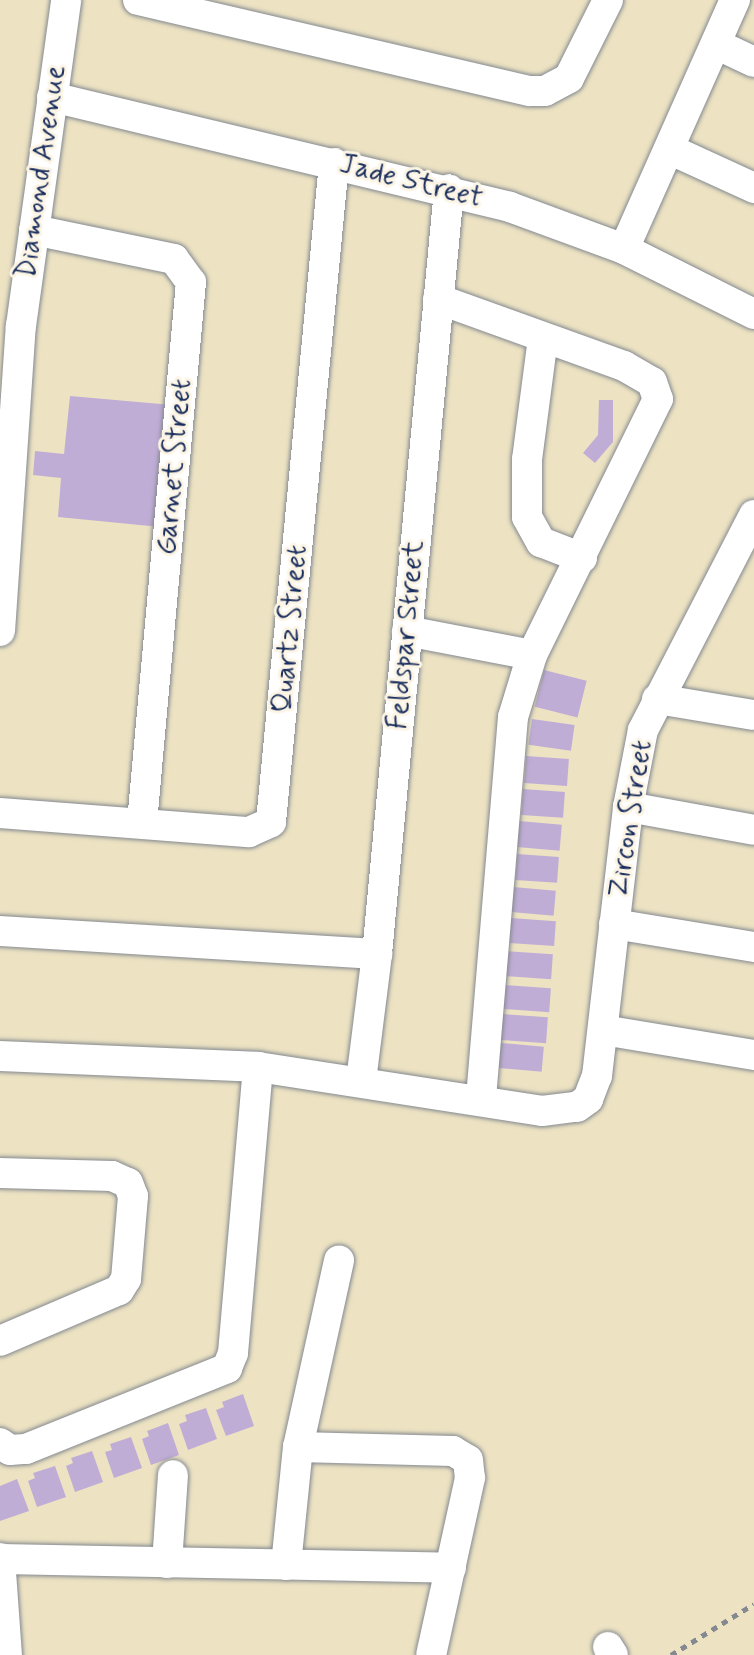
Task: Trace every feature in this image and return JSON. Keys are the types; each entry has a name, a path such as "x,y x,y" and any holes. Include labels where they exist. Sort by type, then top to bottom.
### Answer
{"street":[{"name":"Diamond Avenue","path":"0,631 15,401 34,230 66,0"},
{"path":"138,0 545,91 569,78 578,67 608,0"},
{"path":"624,249 735,0"},
{"path":"716,44 754,62"},
{"name":"Jade Street","path":"52,97 449,189 564,224 624,249 754,314"},
{"path":"669,149 754,188"},
{"name":"Quartz Street","path":"0,813 249,832 266,827 275,813 334,163"},
{"name":"Feldspar Street","path":"361,1081 377,954 449,189"},
{"name":"Garnet Street","path":"34,230 174,259 191,282 142,823"},
{"path":"0,1056 258,1067 481,1101 509,748 532,655 658,399 646,377 438,299"},
{"path":"543,338 527,459 527,517 541,542 582,558"},
{"name":"Zircon Street","path":"481,1101 561,1111 588,1099 594,1089 628,807 643,730 754,515"},
{"path":"407,631 532,655"},
{"path":"657,699 754,715"},
{"path":"628,807 754,830"},
{"path":"614,924 754,947"},
{"path":"0,931 377,954"},
{"path":"603,1030 754,1055"},
{"path":"2,1445 26,1449 227,1368 233,1353 258,1067"},
{"path":"0,1173 112,1176 128,1183 133,1196 126,1279 119,1290 0,1341"},
{"path":"286,1565 298,1447 339,1260"},
{"path":"298,1447 453,1451 468,1460 470,1478 431,1655"},
{"path":"167,1563 173,1475"},
{"path":"7,1655 0,1558 451,1568"}],"path":[{"path":"671,1655 754,1604"}],"building":[{"path":"70,396 172,405 160,527 58,517 61,478 33,475 35,451 64,454"},
{"path":"599,400 613,400 613,442 595,463 583,453 598,435"},
{"path":"544,670 587,681 577,718 535,707"},
{"path":"532,719 575,725 571,751 528,745"},
{"path":"526,756 569,759 567,786 524,783"},
{"path":"523,789 565,792 563,818 521,815"},
{"path":"519,821 562,825 560,851 517,847"},
{"path":"517,854 559,857 557,883 515,880"},
{"path":"513,887 556,891 554,916 511,912"},
{"path":"511,918 556,921 554,946 509,943"},
{"path":"505,951 553,954 551,979 503,976"},
{"path":"504,985 551,988 549,1012 502,1009"},
{"path":"502,1014 548,1017 546,1043 500,1040"},
{"path":"501,1043 544,1047 542,1072 499,1068"},
{"path":"243,1394 254,1426 226,1436 216,1410 224,1407 222,1402"},
{"path":"206,1408 217,1439 188,1450 179,1424 187,1421 185,1415"},
{"path":"168,1423 179,1455 151,1465 142,1439 149,1436 147,1431"},
{"path":"131,1437 142,1468 114,1478 105,1452 112,1450 110,1444"},
{"path":"92,1451 103,1482 75,1492 66,1466 73,1463 71,1458"},
{"path":"55,1466 66,1497 37,1507 28,1481 35,1478 33,1473"},
{"path":"17,1479 29,1511 0,1521 0,1486"}]}
